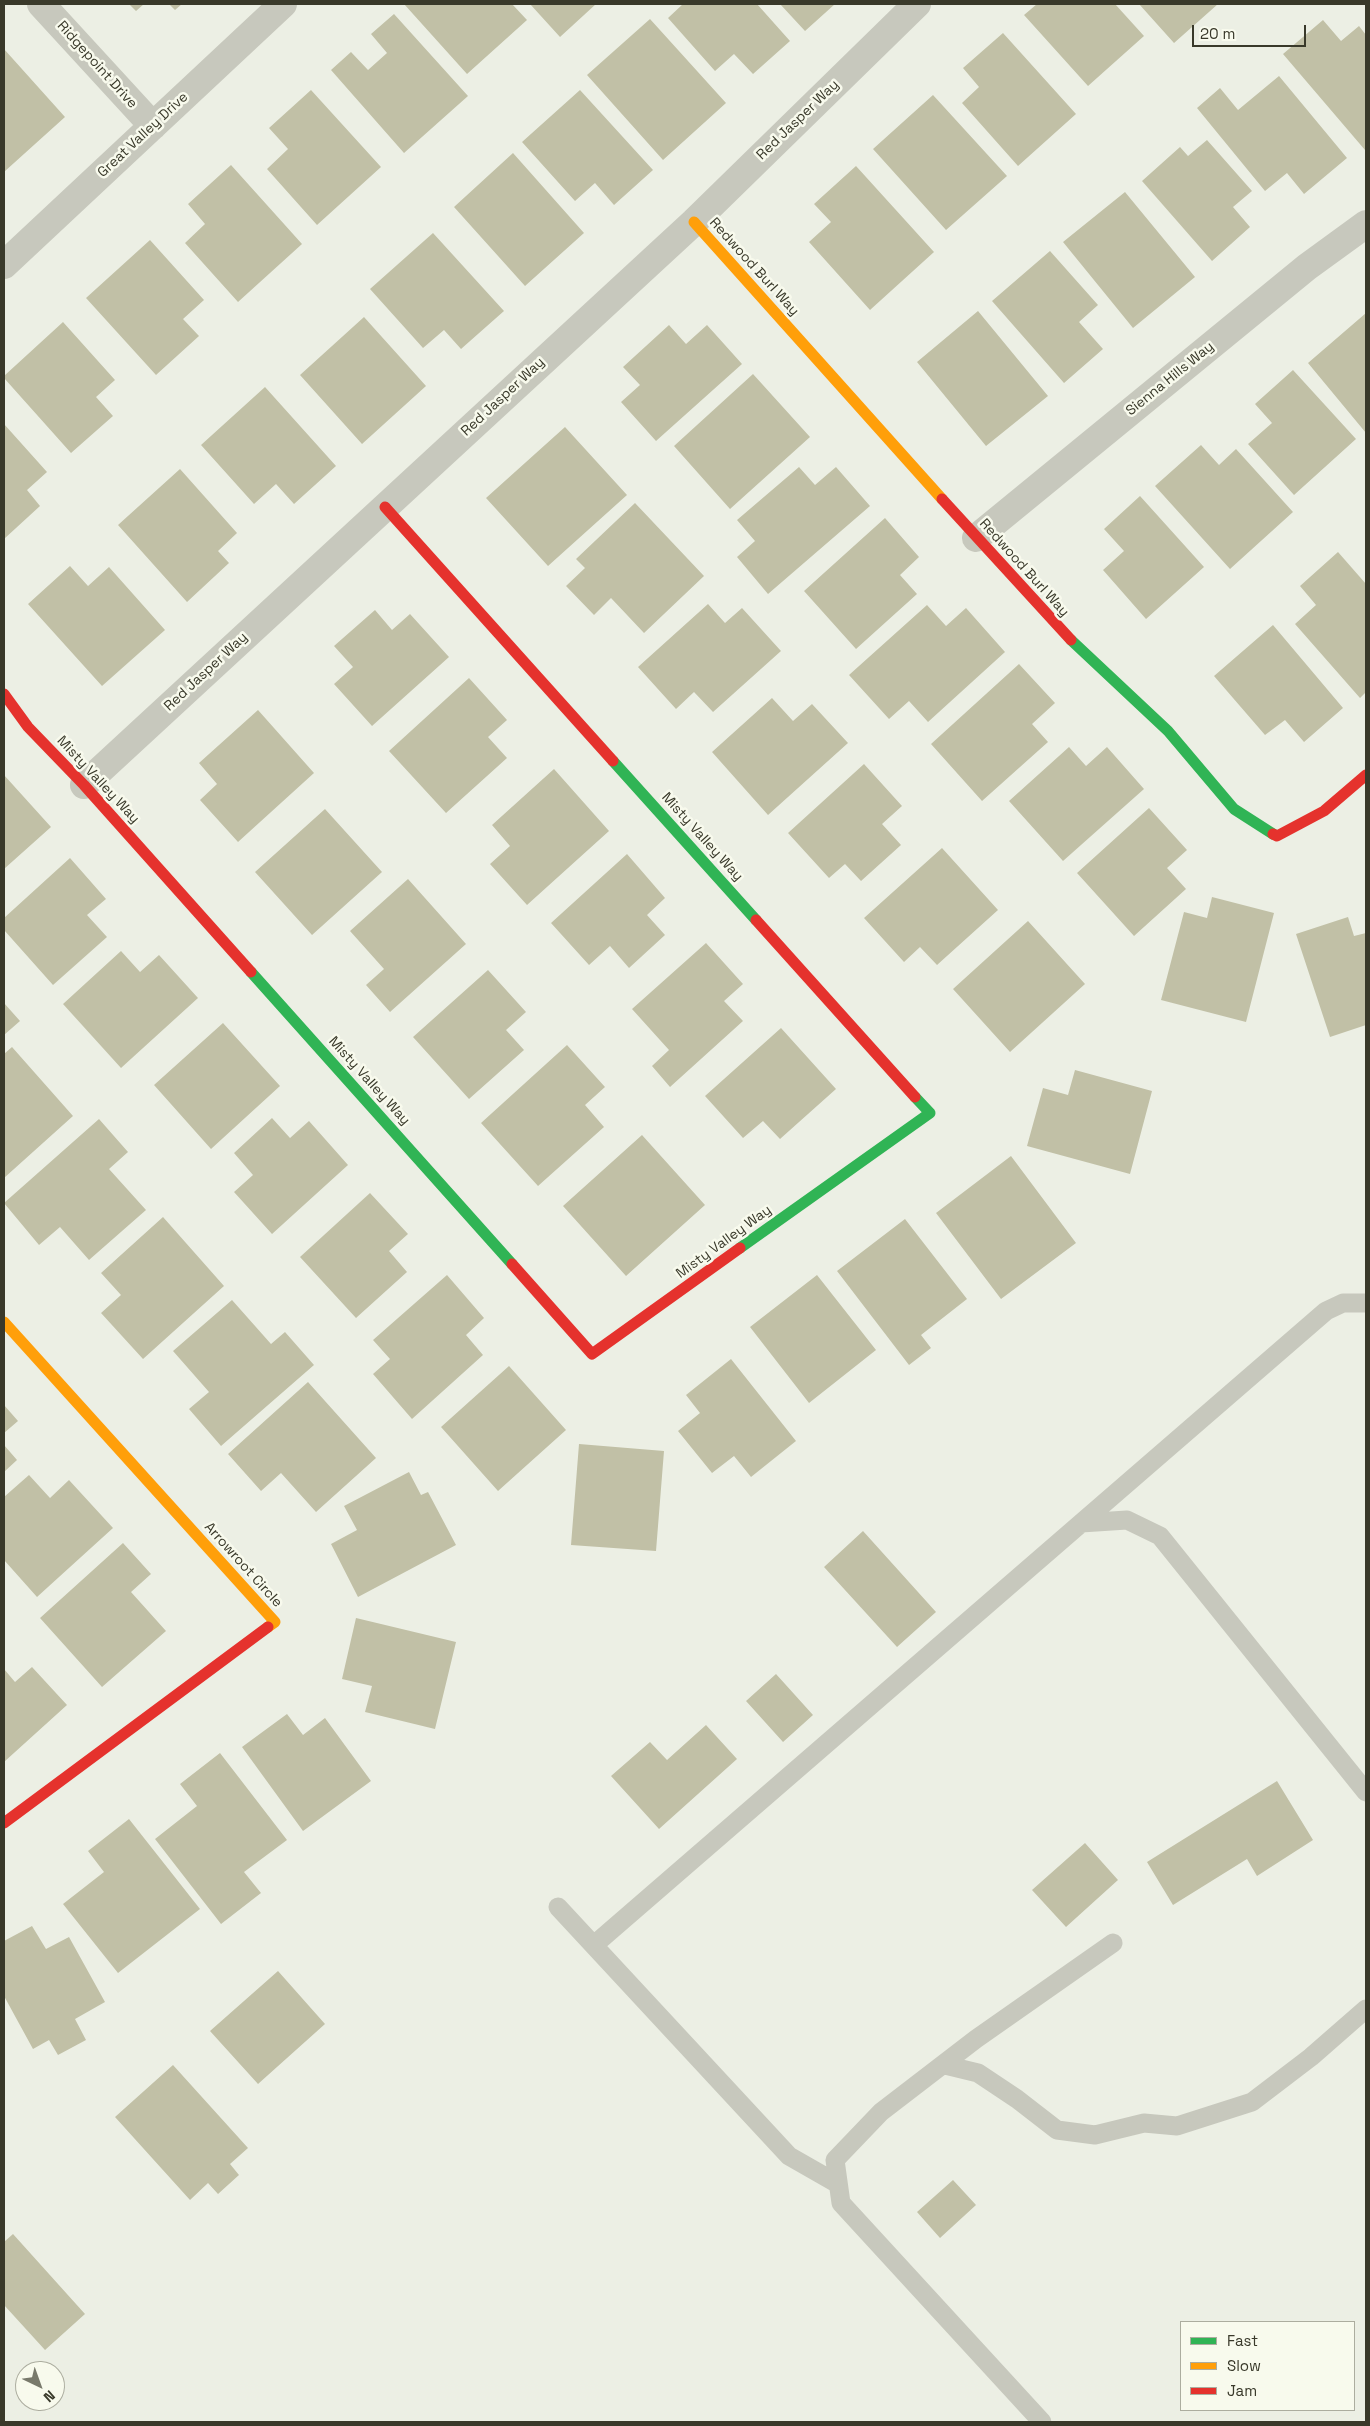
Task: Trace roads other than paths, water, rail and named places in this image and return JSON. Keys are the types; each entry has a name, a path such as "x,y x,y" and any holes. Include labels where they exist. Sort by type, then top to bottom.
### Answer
{"street":[{"name":"Ridgepoint Drive","path":"41,4 152,126"},
{"name":"Great Valley Drive","path":"4,265 283,4"},
{"name":"Red Jasper Way","path":"84,785 694,222 917,4"},
{"name":"Redwood Burl Way","path":"694,222 1056,626 1168,731 1234,809 1276,836 1324,811 1366,775"},
{"name":"Sienna Hills Way","path":"976,538 1307,267 1366,224"},
{"name":"Misty Valley Way","path":"4,694 28,727 84,785 592,1354 930,1113 385,507"},
{"name":"Arrowroot Circle","path":"4,1322 275,1622 4,1823"}],"lane":[{"path":"594,1945 1326,1311 1343,1303 1366,1303"},
{"path":"1081,1523 1127,1520 1160,1536 1366,1792"},
{"path":"558,1907 789,2156 838,2184"},
{"path":"1042,2422 840,2204 835,2160 882,2112 976,2039 1113,1943"},
{"path":"944,2065 978,2073 1017,2099 1057,2130 1095,2135 1144,2124 1177,2126 1252,2102 1311,2057 1366,2009"}]}
